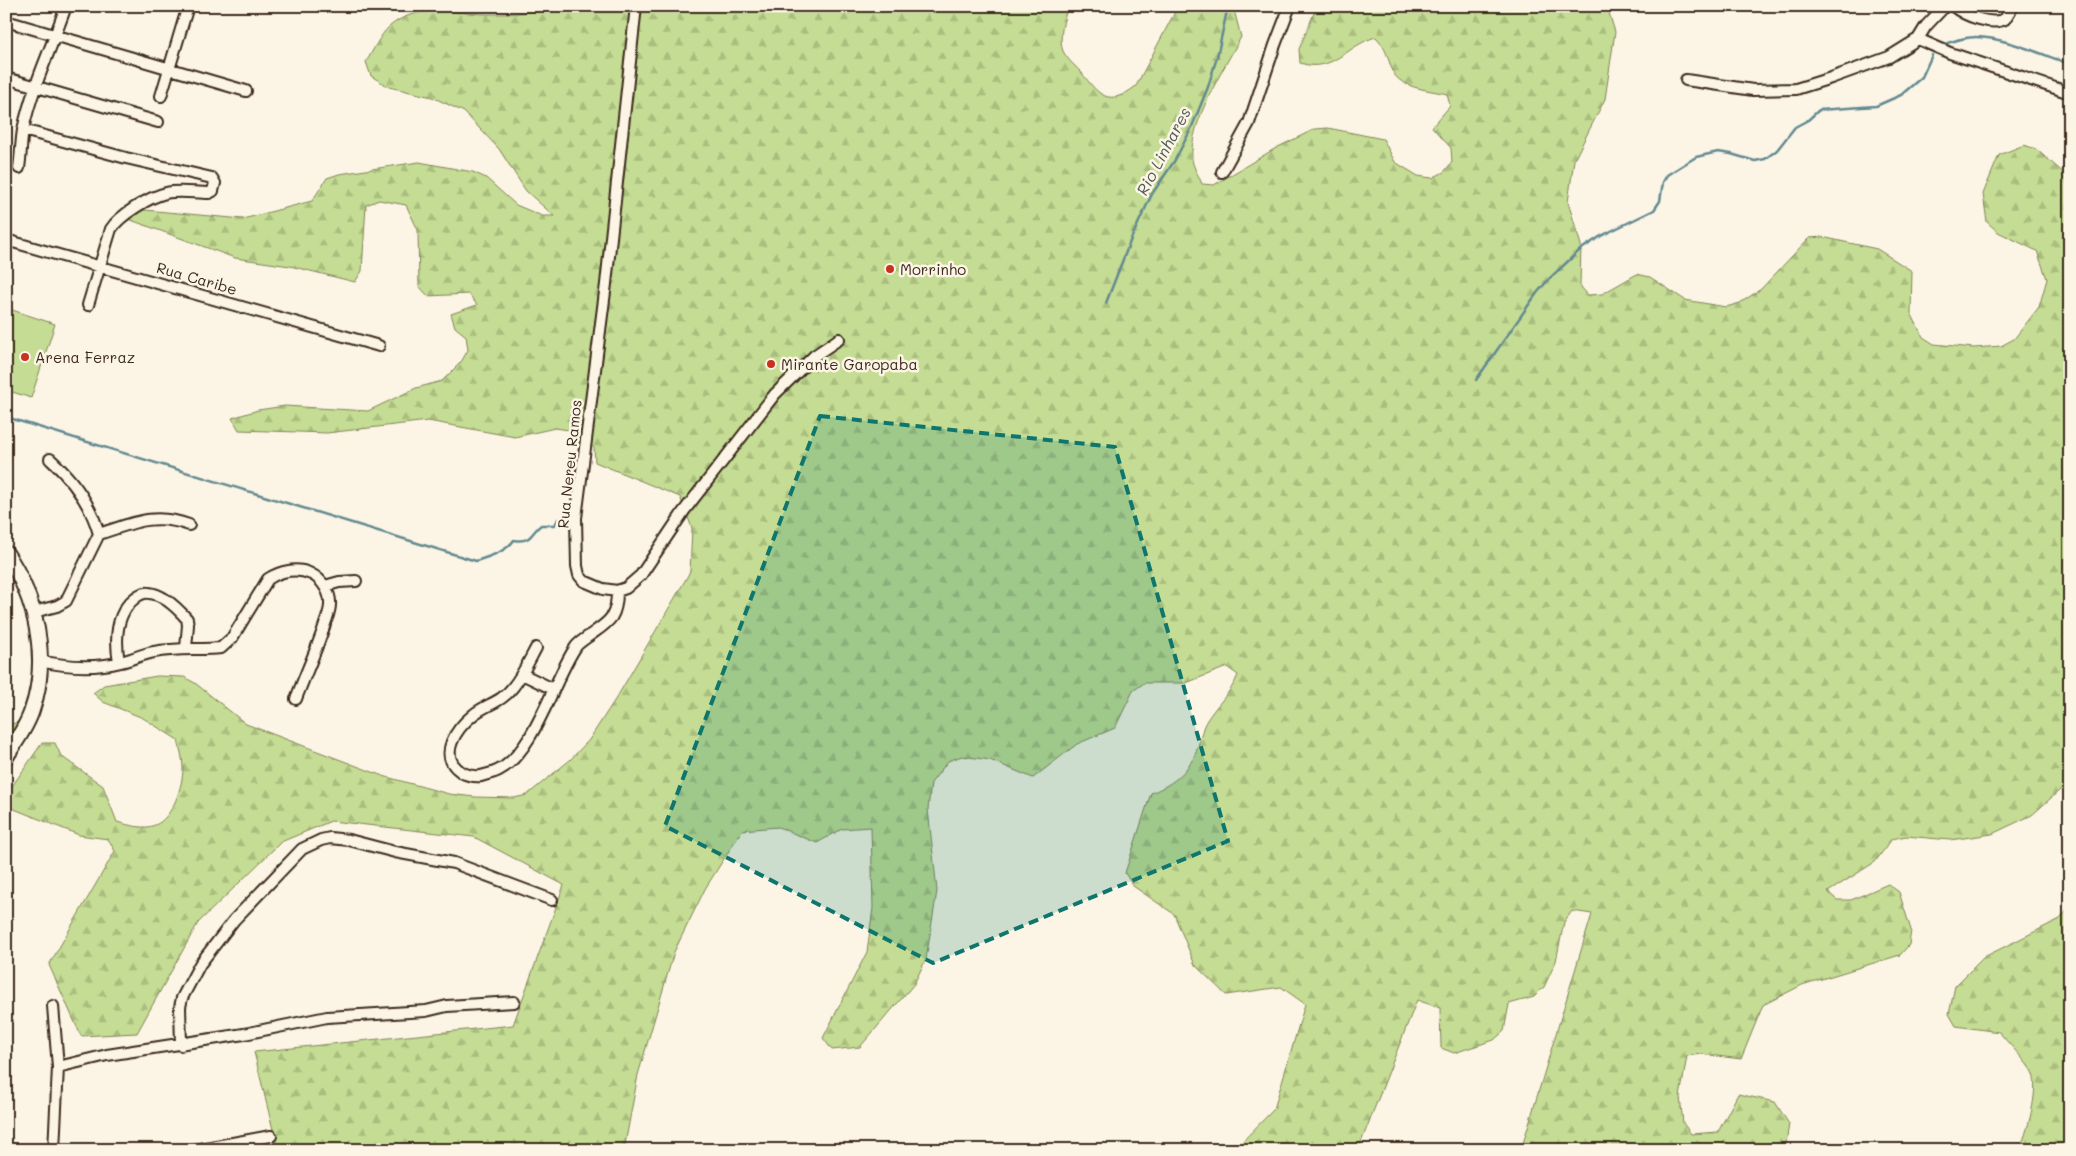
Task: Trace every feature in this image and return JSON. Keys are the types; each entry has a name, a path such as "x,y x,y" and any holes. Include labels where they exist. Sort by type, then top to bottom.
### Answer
{"main road":[{"path":"6,553 25,586 34,612 38,632 40,661 37,692 33,709 6,757"}],"street":[{"path":"19,168 23,130 66,6"},
{"path":"161,96 188,6"},
{"name":"Rua Nereu Ramos","path":"616,591 591,586 579,575 576,566 576,518 606,284 622,133 628,98 636,6"},
{"path":"1222,172 1249,123 1290,6"},
{"path":"1686,80 1753,90 1776,91 1796,89 1889,57 1918,40 1926,26 1945,6"},
{"path":"1954,6 1967,15 1995,22 2005,19 2013,6"},
{"path":"6,21 246,92"},
{"path":"1918,40 1950,53 2070,93"},
{"path":"6,78 158,122"},
{"path":"23,130 126,158 212,178 216,184 209,193 164,193 121,217 111,230 88,305"},
{"name":"Rua Caribe","path":"6,240 379,346"},
{"path":"536,648 522,674 503,698 472,715 452,740 448,749 449,756 451,763 460,772 476,777 489,774 500,770 513,759 527,741 576,646 607,623 616,612 616,591 626,588 641,575 684,511 775,394 814,356 839,339"},
{"path":"34,612 57,606 66,601 99,534 94,516 85,502 63,470 50,459"},
{"path":"99,534 151,519 166,518 189,526"},
{"path":"40,661 76,668 119,662 154,652 186,648 221,648 227,643 268,580 276,574 290,570 304,571 312,574 325,586 330,604 318,643 296,699"},
{"path":"325,586 339,582 356,581"},
{"path":"119,662 116,645 120,621 129,603 141,593 159,595 187,619 186,648"},
{"path":"522,674 553,689"},
{"path":"181,1045 180,1007 182,998 200,964 234,920 302,849 321,840 330,838 349,840 395,852 454,862 552,900"},
{"path":"58,1067 107,1056 244,1034 327,1017 426,1011 447,1006 514,1002"},
{"path":"53,1006 58,1067 54,1150"},
{"path":"194,1150 271,1136"}],"highlighted area":[{"path":"820,416 1115,447 1228,841 933,963 665,826"}],"green space":[{"path":"550,6 1068,6 1061,35 1063,51 1093,87 1105,96 1111,97 1126,93 1136,86 1178,6 1233,6 1241,37 1209,96 1196,129 1193,144 1192,159 1202,184 1214,185 1276,148 1315,129 1328,128 1383,139 1395,162 1418,176 1432,178 1444,172 1452,162 1451,148 1432,127 1450,106 1447,94 1417,88 1397,78 1385,49 1376,37 1331,62 1322,65 1300,63 1299,49 1317,6 1607,6 1615,32 1605,99 1574,160 1568,202 1581,245 1580,286 1588,295 1602,294 1637,274 1650,277 1685,300 1726,307 1740,303 1761,289 1809,238 1822,237 1877,249 1912,271 1911,313 1923,337 1934,344 1974,348 2001,346 2014,339 2039,307 2047,279 2037,251 1998,232 1987,222 1983,194 1999,155 2024,145 2036,149 2066,175 2070,192 2070,781 2032,815 1992,834 1950,840 1906,836 1892,839 1875,862 1828,892 1837,900 1851,900 1888,884 1899,892 1911,930 1909,945 1900,955 1802,985 1763,1005 1741,1059 1701,1054 1687,1056 1680,1097 1683,1123 1691,1134 1718,1132 1738,1094 1775,1102 1789,1124 1785,1150 1521,1150 1592,914 1572,911 1564,922 1556,961 1544,987 1534,997 1509,1004 1504,1031 1494,1040 1454,1053 1441,1048 1440,1008 1417,1000 1358,1150 1234,1150 1274,1109 1305,1004 1281,987 1226,995 1195,965 1174,914 1133,886 1125,873 1151,793 1174,781 1186,769 1195,755 1205,723 1228,693 1238,675 1227,667 1186,683 1144,683 1133,691 1115,728 1077,744 1033,778 990,760 962,756 948,761 931,783 928,809 937,891 926,959 914,984 860,1047 832,1050 823,1038 867,952 873,908 871,827 842,829 817,843 778,827 742,830 705,889 674,952 638,1075 624,1150 278,1150 254,1052 513,1025 564,885 474,837 331,821 281,842 198,923 137,1033 81,1036 49,965 115,851 108,839 79,835 14,809 6,803 6,795 42,743 55,743 61,756 103,786 117,822 146,827 161,821 167,816 176,800 183,775 178,740 143,718 103,702 93,693 104,685 157,676 184,677 195,683 246,724 383,776 449,794 514,798 527,795 570,760 589,740 620,692 690,571 692,528 680,497 595,462 594,448 569,430 555,428 515,437 428,421 327,433 239,430 232,418 258,410 285,406 368,411 416,388 442,381 461,362 468,350 466,336 455,327 451,314 477,305 469,294 428,296 419,286 418,230 406,205 379,200 366,205 362,271 355,282 290,266 235,258 128,219 134,209 243,219 312,201 327,178 339,174 419,162 473,172 486,178 516,205 542,216 554,216 526,191 499,149 464,112 432,97 389,87 371,76 366,62 386,30 400,19 413,14 439,11 500,14 536,10"},
{"name":"Arena Ferraz","path":"6,308 55,324 31,398 6,390"},
{"path":"21,721 6,748 6,726"},
{"path":"2070,907 2070,1150 2019,1150 2029,1123 2033,1101 2034,1081 2031,1070 1999,1032 1956,1026 1949,1014 1955,986 1984,957 2060,919"}],"waterway":[{"name":"Rio Linhares","path":"1106,303 1131,239 1152,194 1175,160 1191,129 1208,87 1217,57 1228,6"},
{"path":"1942,45 1967,38 1987,38 2010,43 2070,64"},
{"path":"1476,380 1537,293 1549,279 1580,250 1601,236 1654,210 1660,201 1663,182 1667,175 1696,157 1718,152 1755,161 1765,159 1777,150 1795,127 1808,120 1819,110 1876,106 1901,95 1922,77 1932,55"},
{"path":"6,417 476,561 502,551 514,540 528,539 541,525 555,525 558,519"},
{"path":"2061,1150 2070,1138"}],"place":[{"name":"Morrinho","path":"890,269"},
{"name":"Arena Ferraz","path":"25,357"},
{"name":"Mirante Garopaba","path":"771,364"}]}
